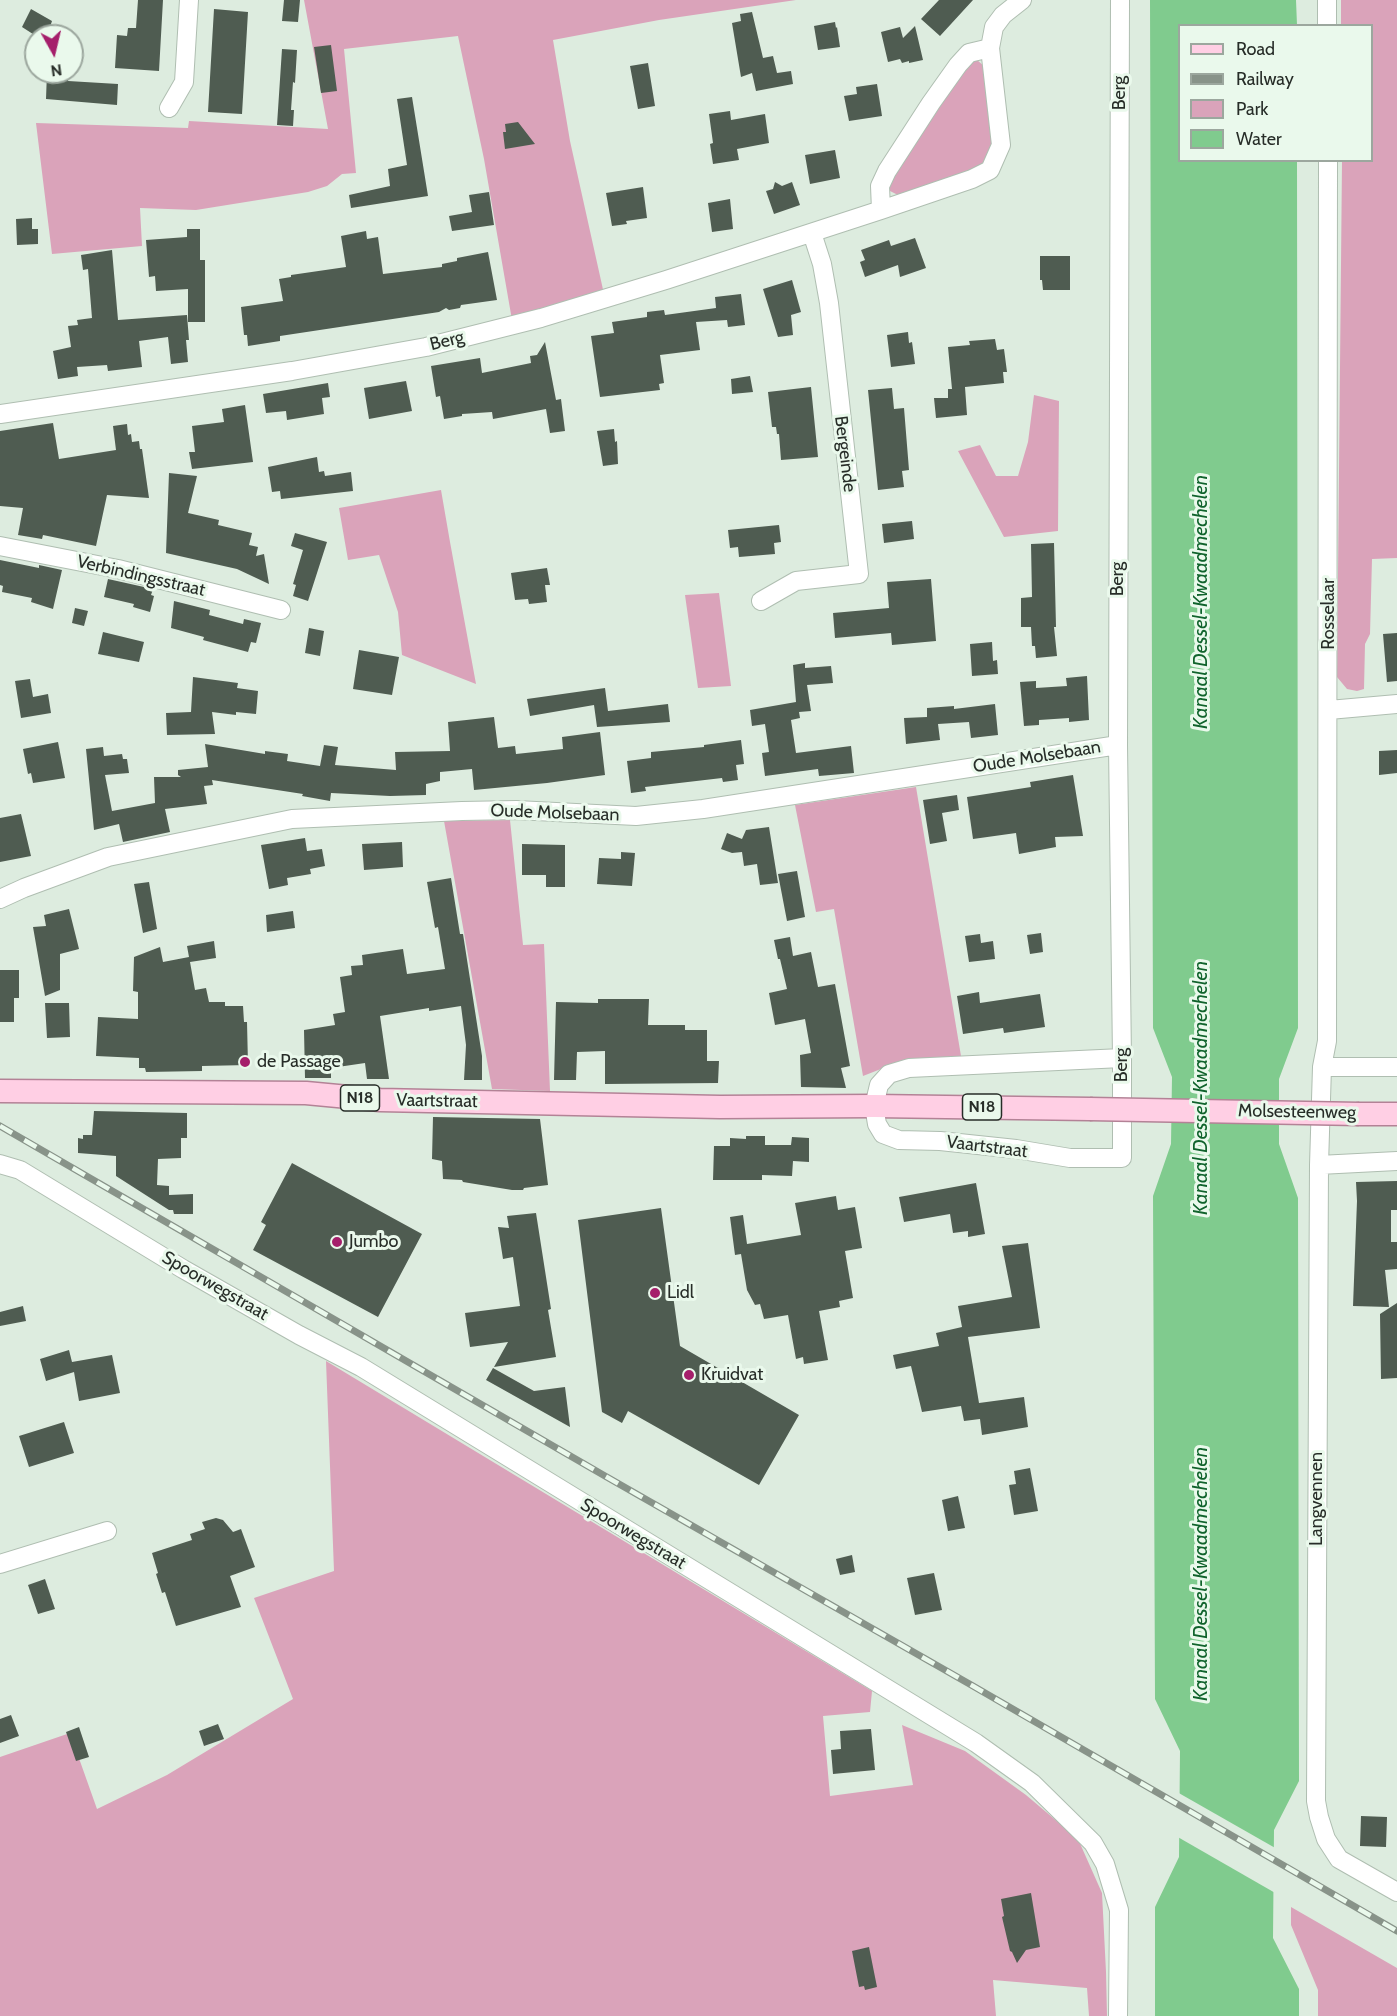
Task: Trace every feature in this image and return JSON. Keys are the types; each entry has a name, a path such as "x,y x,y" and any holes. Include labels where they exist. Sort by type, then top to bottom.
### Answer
{"main road":[{"name":"Vaartstraat","path":"0,1091 306,1093 380,1100 720,1107 874,1106 1090,1109"},
{"name":"Molsesteenweg","path":"1090,1109 1397,1114"}],"street":[{"path":"169,108 184,82 189,0"},
{"name":"Berg","path":"0,414 292,370 426,347 541,318 812,233 972,179 990,170 1001,145 990,48 994,27 1022,0"},
{"name":"Berg","path":"1120,0 1118,745 1122,1158"},
{"path":"1328,0 1328,24"},
{"path":"881,210 880,186 887,171 931,103 969,53 990,48"},
{"name":"Rosselaar","path":"1322,1067 1328,1041 1328,162"},
{"name":"Bergeinde","path":"761,601 796,581 859,574 829,303 822,264 812,233"},
{"name":"Verbindingsstraat","path":"0,546 118,568 281,610"},
{"path":"1329,710 1397,704"},
{"name":"Oude Molsebaan","path":"0,899 108,857 292,819 484,810 636,816 703,809 1118,745"},
{"path":"874,1106 879,1085 889,1074 909,1068 1122,1058"},
{"path":"1322,1067 1379,1065 1397,1067"},
{"name":"Langvennen","path":"1322,1067 1319,1165 1316,1801 1318,1817 1326,1839 1339,1859 1397,1892"},
{"name":"Vaartstraat","path":"874,1106 877,1124 883,1134 899,1140 962,1143 1070,1158 1122,1158"},
{"path":"1319,1165 1397,1161"},
{"name":"Spoorwegstraat","path":"0,1164 20,1170 193,1274 299,1335 361,1367 976,1743 1032,1783 1093,1843 1105,1864 1119,1910 1118,2016"},
{"path":"0,1564 107,1531"}],"green space":[{"path":"304,0 796,0 659,20 553,40 570,141 604,294 512,320 484,159 458,36 344,49 356,173 342,174 327,186 308,192 196,210 140,208 142,246 52,254 36,123 188,128 189,121 328,129"},
{"path":"1341,0 1397,0 1397,558 1372,559 1370,634 1365,644 1364,689 1357,691 1347,689 1337,677 1342,162 1373,162 1373,24 1341,24"},
{"path":"977,60 984,66 994,141 980,168 902,197 888,190 890,181 968,65"},
{"path":"1034,395 1059,401 1058,531 1004,537 958,451 980,445 996,476 1018,476 1028,442"},
{"path":"441,490 476,684 402,655 398,612 379,555 348,560 339,508"},
{"path":"719,593 731,686 698,688 685,595"},
{"path":"916,787 961,1056 910,1061 863,1076 834,909 816,912 795,805"},
{"path":"510,820 523,945 544,944 550,1091 492,1089 444,821"},
{"path":"326,1361 872,1691 870,1712 823,1716 830,1796 913,1785 902,1725 965,1751 1026,1795 1078,1839 1102,1893 1107,2016 1089,2016 1087,1988 993,1980 996,2016 0,2016 0,1757 70,1733 97,1809 167,1775 293,1699 254,1598 334,1571"},
{"path":"1291,1907 1397,1968 1397,2016 1318,2016 1318,1990 1291,1925"}],"water":[{"name":"Kanaal Dessel-Kwaadmechelen","path":"1150,0 1296,0 1297,24 1178,24 1178,162 1297,162 1298,1028 1279,1079 1279,1144 1298,1198 1299,1781 1274,1830 1273,1938 1299,1989 1299,2016 1155,2016 1155,1907 1179,1857 1180,1751 1155,1699 1153,1196 1171,1144 1172,1077 1153,1028"}],"pier":[{"path":"1177,1792 1277,1849 1277,1894 1176,1836"}],"building":[{"path":"138,0 163,0 159,71 115,68 117,35 127,36 128,28 136,28"},
{"path":"284,0 300,0 298,22 282,21"},
{"path":"939,0 973,0 940,36 921,19"},
{"path":"31,9 52,21 51,24 24,24 24,28 22,27"},
{"path":"214,9 248,12 242,114 208,112"},
{"path":"752,12 763,58 773,56 777,73 791,71 793,84 756,91 752,73 741,77 732,23 741,21 740,14"},
{"path":"835,22 840,47 818,50 814,26"},
{"path":"915,26 923,60 902,63 900,59 888,62 881,32 900,27 903,38"},
{"path":"331,45 337,91 321,93 314,47"},
{"path":"282,49 297,50 291,110 294,110 293,126 277,125"},
{"path":"648,63 655,106 638,109 630,66"},
{"path":"84,82 118,84 117,105 46,99 47,84 84,84"},
{"path":"877,84 882,116 849,121 844,96 857,94 856,87"},
{"path":"412,97 428,196 351,208 349,195 390,186 388,169 407,165 397,99"},
{"path":"730,111 731,120 765,114 769,143 737,149 739,160 713,164 709,114"},
{"path":"518,122 535,144 505,149 503,132 506,132 505,124"},
{"path":"835,150 840,178 810,184 805,155"},
{"path":"775,182 782,186 792,182 800,205 774,214 766,191 773,189"},
{"path":"643,187 647,218 612,226 606,193"},
{"path":"489,192 494,225 452,231 449,216 472,212 469,195"},
{"path":"730,199 733,229 712,232 708,203"},
{"path":"32,218 32,229 38,229 38,244 17,245 16,219"},
{"path":"187,229 200,229 200,260 205,260 205,322 188,322 188,289 156,291 155,276 149,277 146,240 187,237"},
{"path":"366,231 367,239 378,237 383,274 442,267 442,264 457,261 457,258 488,252 497,300 461,305 460,308 449,310 446,308 439,312 280,336 280,341 248,346 247,335 244,335 241,307 283,301 279,279 291,277 291,275 346,267 341,236"},
{"path":"915,238 926,268 900,277 898,265 865,277 860,262 865,260 861,250 889,240 891,246"},
{"path":"112,250 118,320 187,315 188,362 171,364 168,337 139,341 142,367 108,371 107,365 77,367 78,376 58,379 53,351 71,347 68,326 78,325 77,320 92,318 88,269 83,270 81,255"},
{"path":"1040,256 1070,256 1070,290 1043,290 1042,280 1040,280"},
{"path":"792,280 801,312 791,315 793,335 778,337 763,289"},
{"path":"741,294 745,325 728,327 727,320 696,322 700,350 660,355 664,383 659,384 660,390 600,397 591,336 614,333 612,322 647,317 647,312 664,310 665,315 716,308 715,297"},
{"path":"908,332 915,364 891,367 887,335"},
{"path":"995,339 997,350 1004,349 1007,372 1003,372 1004,383 965,387 967,415 936,418 934,398 948,398 948,389 952,389 948,347 970,345 969,341"},
{"path":"545,342 556,400 561,399 565,431 550,433 546,409 493,419 492,412 462,414 462,416 444,419 440,396 436,397 431,366 480,358 482,373 531,363 530,356 537,355"},
{"path":"750,376 753,392 732,394 731,379"},
{"path":"406,381 412,411 369,419 364,388"},
{"path":"328,383 330,397 322,398 324,414 287,420 286,411 266,413 263,394"},
{"path":"811,387 818,457 781,460 779,434 777,434 776,427 772,427 768,392"},
{"path":"892,388 894,409 904,408 909,470 902,471 904,487 878,490 868,390"},
{"path":"245,405 253,462 192,469 189,452 195,452 192,426 224,422 222,409"},
{"path":"53,423 59,459 116,450 113,426 127,424 128,435 131,434 132,442 139,441 140,449 142,449 149,498 107,495 96,546 43,535 42,539 18,535 23,508 0,506 0,431"},
{"path":"614,429 618,464 603,466 597,431"},
{"path":"317,457 319,472 324,471 325,476 351,472 353,491 281,499 280,491 272,492 268,467"},
{"path":"169,473 197,476 188,513 219,520 218,525 252,533 249,545 258,547 256,556 264,554 269,584 237,569 166,553"},
{"path":"912,521 914,539 884,543 882,524"},
{"path":"779,525 781,542 774,543 775,554 739,557 738,547 730,548 728,530"},
{"path":"295,533 327,542 308,601 293,596 296,585 293,584 303,550 291,546"},
{"path":"1054,543 1056,627 1054,627 1057,656 1036,658 1035,646 1032,646 1031,627 1021,627 1021,598 1032,597 1031,544"},
{"path":"0,560 62,570 53,609 31,602 32,598 2,592"},
{"path":"547,568 550,585 545,585 547,602 529,604 528,599 515,600 511,573"},
{"path":"108,579 153,589 151,595 154,596 150,612 133,607 134,604 104,597"},
{"path":"931,579 936,641 892,645 891,633 835,638 833,613 889,608 887,582"},
{"path":"174,601 210,610 209,615 243,624 244,619 261,623 256,643 251,642 248,652 203,640 204,637 171,628"},
{"path":"75,608 88,611 84,626 72,623"},
{"path":"309,628 324,631 320,656 305,653"},
{"path":"103,632 144,642 139,662 98,654"},
{"path":"1397,633 1397,681 1387,682 1383,634"},
{"path":"992,642 993,661 997,660 998,674 972,676 970,644"},
{"path":"359,650 399,657 392,695 353,689"},
{"path":"805,663 805,668 831,666 833,683 807,685 811,711 799,712 800,718 791,720 796,753 851,746 854,773 819,776 818,769 765,776 762,753 769,752 765,724 752,726 750,710 796,702 793,665"},
{"path":"1087,676 1089,720 1069,722 1069,718 1039,720 1039,725 1024,726 1020,682 1036,681 1036,688 1067,686 1066,678"},
{"path":"193,677 238,683 237,688 258,691 256,714 236,712 236,715 212,712 215,734 167,735 166,713 191,712"},
{"path":"30,679 33,697 48,694 51,713 21,718 15,681"},
{"path":"605,688 608,711 668,704 670,722 597,727 594,705 530,716 527,699"},
{"path":"995,704 998,735 971,738 969,722 938,724 940,740 906,744 904,718 927,717 927,708 954,706 954,709"},
{"path":"494,717 498,748 515,746 516,754 563,749 562,737 600,732 605,775 474,790 472,769 440,772 440,781 426,784 426,795 331,793 330,801 302,796 303,794 212,780 213,785 204,786 207,804 165,809 170,832 123,842 119,824 94,830 86,749 103,747 104,756 122,754 123,759 127,759 129,773 105,775 112,811 155,803 154,777 181,777 178,775 178,770 208,767 205,744 265,754 265,751 288,754 287,761 320,766 324,745 338,747 335,765 396,770 395,752 450,751 448,722"},
{"path":"741,740 744,764 736,765 738,780 723,782 722,778 645,787 646,791 631,793 627,761 651,758 651,752 704,747 704,745"},
{"path":"58,742 65,778 33,783 31,773 28,774 23,749"},
{"path":"1397,750 1397,773 1379,775 1379,751"},
{"path":"1073,775 1083,836 1055,837 1056,847 1019,854 1016,833 973,839 967,797 1031,787 1030,782"},
{"path":"957,795 959,810 942,813 947,841 930,844 923,800"},
{"path":"21,814 31,856 0,862 0,818"},
{"path":"769,827 778,883 760,885 757,864 744,866 742,852 732,853 721,849 727,833 742,839 746,830"},
{"path":"305,838 307,851 322,849 325,866 310,869 311,874 287,878 288,885 269,889 261,845"},
{"path":"402,842 403,867 364,870 362,844"},
{"path":"522,844 565,845 565,887 546,887 546,875 522,875"},
{"path":"621,852 635,853 632,886 597,884 599,858 621,859"},
{"path":"797,871 805,917 787,921 778,874"},
{"path":"451,878 460,934 463,934 482,1056 482,1080 464,1080 466,1045 461,1006 429,1011 429,1008 380,1016 389,1079 367,1079 365,1063 331,1068 331,1078 305,1078 304,1030 335,1025 333,1014 345,1012 340,977 352,975 351,966 363,965 362,955 403,949 407,974 445,969 427,882"},
{"path":"149,882 157,929 143,933 134,884"},
{"path":"69,909 79,949 60,954 60,990 45,996 33,927 46,926 44,915"},
{"path":"293,911 295,928 267,932 266,915"},
{"path":"1041,933 1043,952 1030,954 1027,935"},
{"path":"980,934 981,943 993,941 995,959 969,962 965,936"},
{"path":"790,937 793,956 811,952 818,987 835,984 850,1066 841,1068 846,1088 801,1087 800,1055 811,1053 805,1019 775,1025 769,993 787,989 774,940"},
{"path":"214,941 216,958 190,962 195,990 206,988 209,1002 225,1002 225,1006 243,1006 244,1022 247,1022 248,1065 202,1066 202,1071 146,1072 145,1068 139,1068 139,1058 96,1056 98,1017 138,1019 138,992 133,991 134,957 160,947 163,962 189,957 187,946"},
{"path":"0,970 19,970 19,998 14,998 14,1022 0,1022"},
{"path":"979,992 980,1003 1040,994 1045,1027 1004,1033 1003,1028 963,1034 957,996"},
{"path":"598,999 649,999 648,1025 685,1025 685,1030 707,1030 707,1061 719,1061 718,1083 605,1084 605,1051 577,1052 576,1080 554,1080 556,1002 598,1003"},
{"path":"45,1003 69,1003 70,1037 47,1038"},
{"path":"94,1111 187,1113 187,1138 181,1138 181,1158 158,1159 157,1185 169,1186 169,1195 193,1194 193,1214 174,1214 173,1210 169,1210 116,1176 116,1156 78,1153 78,1138 83,1139 83,1135 92,1135"},
{"path":"433,1117 540,1119 548,1185 512,1190 462,1180 443,1179 442,1161 432,1159"},
{"path":"746,1136 765,1136 765,1145 791,1145 792,1137 809,1138 809,1162 793,1161 792,1176 762,1175 762,1180 713,1180 714,1146 730,1146 730,1138 746,1139"},
{"name":"Jumbo","path":"292,1163 422,1234 378,1317 253,1250 266,1225 261,1222"},
{"path":"1397,1181 1397,1210 1391,1210 1391,1242 1397,1242 1397,1269 1385,1270 1389,1307 1353,1306 1356,1182"},
{"path":"976,1183 985,1234 968,1237 968,1231 953,1233 950,1214 904,1222 899,1197"},
{"path":"836,1196 838,1210 855,1207 862,1248 845,1251 853,1298 839,1301 840,1307 819,1311 828,1360 804,1364 803,1357 796,1359 788,1315 764,1319 760,1304 755,1305 747,1290 741,1254 735,1255 730,1217 743,1215 747,1244 801,1235 795,1203"},
{"path":"661,1208 680,1346 799,1415 759,1485 628,1411 622,1423 602,1412 578,1220"},
{"path":"536,1213 556,1357 494,1367 508,1342 470,1347 465,1313 520,1306 513,1257 503,1259 498,1227 509,1228 507,1216"},
{"path":"1028,1243 1040,1328 968,1337 979,1403 1024,1397 1028,1427 982,1435 980,1419 964,1421 961,1406 922,1412 911,1366 896,1369 893,1355 939,1346 936,1333 962,1327 958,1306 1012,1297 1002,1246"},
{"path":"1397,1303 1397,1378 1381,1379 1380,1314"},
{"path":"23,1306 26,1321 0,1326 0,1312"},
{"path":"69,1350 72,1362 112,1355 120,1393 79,1401 74,1372 46,1381 40,1359"},
{"path":"493,1368 534,1391 565,1387 570,1427 486,1380"},
{"path":"64,1422 74,1453 29,1467 19,1436"},
{"path":"1030,1468 1038,1511 1014,1515 1009,1485 1016,1484 1014,1471"},
{"path":"958,1496 965,1528 948,1531 942,1500"},
{"path":"216,1518 223,1520 233,1532 241,1529 255,1567 230,1576 241,1607 176,1626 165,1592 162,1593 152,1553 192,1540 190,1534 205,1529 202,1522"},
{"path":"852,1555 855,1572 840,1575 836,1559"},
{"path":"934,1573 942,1610 915,1615 907,1578"},
{"path":"45,1579 55,1609 38,1614 28,1585"},
{"path":"11,1715 19,1736 0,1743 0,1719"},
{"path":"218,1724 224,1739 204,1746 199,1731"},
{"path":"79,1727 89,1757 76,1761 66,1732"},
{"path":"871,1729 875,1770 833,1774 831,1750 841,1749 840,1731"},
{"path":"1361,1816 1387,1817 1386,1847 1360,1846"},
{"path":"1031,1893 1040,1947 1026,1950 1017,1963 1010,1951 1002,1917 1004,1916 1001,1899"},
{"path":"869,1947 877,1987 865,1990 864,1986 859,1987 852,1951"}],"railway":[{"path":"0,1126 1397,1931"}],"place":[{"name":"de Passage","path":"245,1062"},
{"name":"Jumbo","path":"337,1242"},
{"name":"Lidl","path":"655,1293"},
{"name":"Kruidvat","path":"689,1375"}]}
